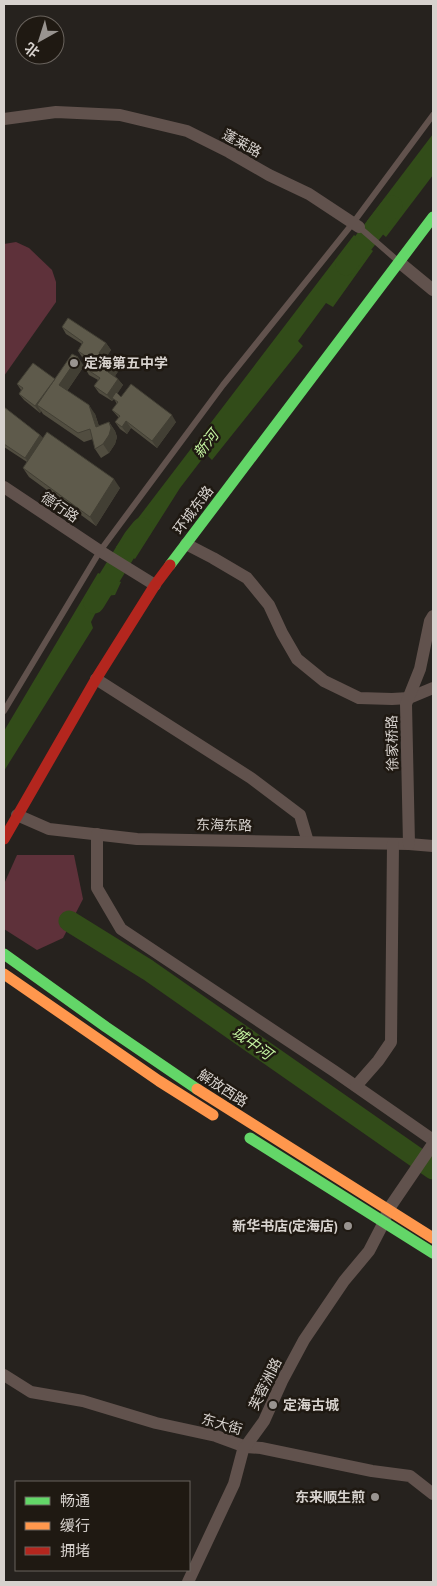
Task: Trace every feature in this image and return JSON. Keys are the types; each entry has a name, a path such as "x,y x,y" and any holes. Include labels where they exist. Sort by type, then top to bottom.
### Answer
{"street":[{"name":"蓬莱路","path":"4,119 56,112 120,115 187,131 309,194 356,225"},
{"name":"环城东路","path":"4,839 96,679 155,585 433,217"},
{"name":"蓬莱路","path":"399,262 433,290"},
{"name":"德行路","path":"4,487 155,585"},
{"path":"186,544 247,578 269,605 297,660 324,681 359,698 409,698 433,688"},
{"name":"徐家桥路","path":"409,844 406,704 420,669 430,621 433,616"},
{"path":"96,679 251,778 300,815 308,842"},
{"name":"东海东路","path":"17,815 49,829 137,839 433,846"},
{"path":"97,834 97,888 121,929 356,1086 432,1145"},
{"path":"356,1086 378,1061 391,1042 392,844"},
{"name":"解放西路","path":"4,954 106,1028 386,1216 433,1238"},
{"path":"4,974 151,1075 226,1122"},
{"path":"242,1133 386,1216 433,1253"},
{"name":"芙蓉洲路","path":"188,1582 234,1484 244,1450 264,1421 282,1381 304,1340 344,1281 369,1251 386,1216 432,1145"},
{"name":"东大街","path":"4,1375 32,1392 83,1401 156,1423 216,1436 246,1446 410,1476 433,1494"}],"lane":[{"path":"4,711 100,551 223,385 356,225 433,115"},
{"name":"蓬莱路","path":"356,225 399,262"}],"shaded area":[{"path":"16,242 29,248 52,270 56,282 56,302 4,376 4,244"},
{"path":"17,855 74,855 83,899 63,938 37,950 4,929 4,884"}],"water":[{"path":"433,134 433,175 386,237 367,221"},
{"name":"新河","path":"354,235 373,251 333,307 326,303 298,341 303,346 212,460 206,454 180,488 135,559 116,547"},
{"path":"98,573 121,582 115,595 104,596 91,622 93,628 4,771 4,731"}],"building":[{"path":"68,318 106,343 99,353 114,363 108,372 118,379 107,395 94,386 100,378 85,368 90,359 78,351 83,342 62,327"},
{"path":"72,354 78,357 59,385 89,405 96,427 109,422 111,428 103,444 95,449 90,429 78,433 37,405"},
{"path":"33,363 55,379 35,406 19,394 23,388 17,384"},
{"path":"131,384 172,415 152,441 126,421 122,427 115,422 120,416 112,410 118,402 112,398 116,392 121,397"},
{"path":"4,407 40,435 25,458 4,444"},
{"path":"47,432 114,479 90,517 23,468"}],"waterway":[{"name":"新河","path":"346,265 392,206"},
{"name":"新河","path":"94,603 142,528"},
{"name":"城中河","path":"69,921 148,970 433,1169"}],"traffic: fast":[{"path":"170,565 433,217"},
{"path":"4,954 197,1089"},
{"path":"250,1138 433,1253"}],"traffic: slow":[{"path":"4,974 159,1081 213,1115"},
{"path":"197,1089 433,1238"}],"traffic: jam":[{"path":"4,839 96,679 155,585 170,565"}],"place":[{"name":"定海第五中学","path":"74,363"},
{"name":"新华书店(定海店)","path":"348,1226"},
{"name":"定海古城","path":"273,1405"},
{"name":"东来顺生煎","path":"375,1497"}]}
